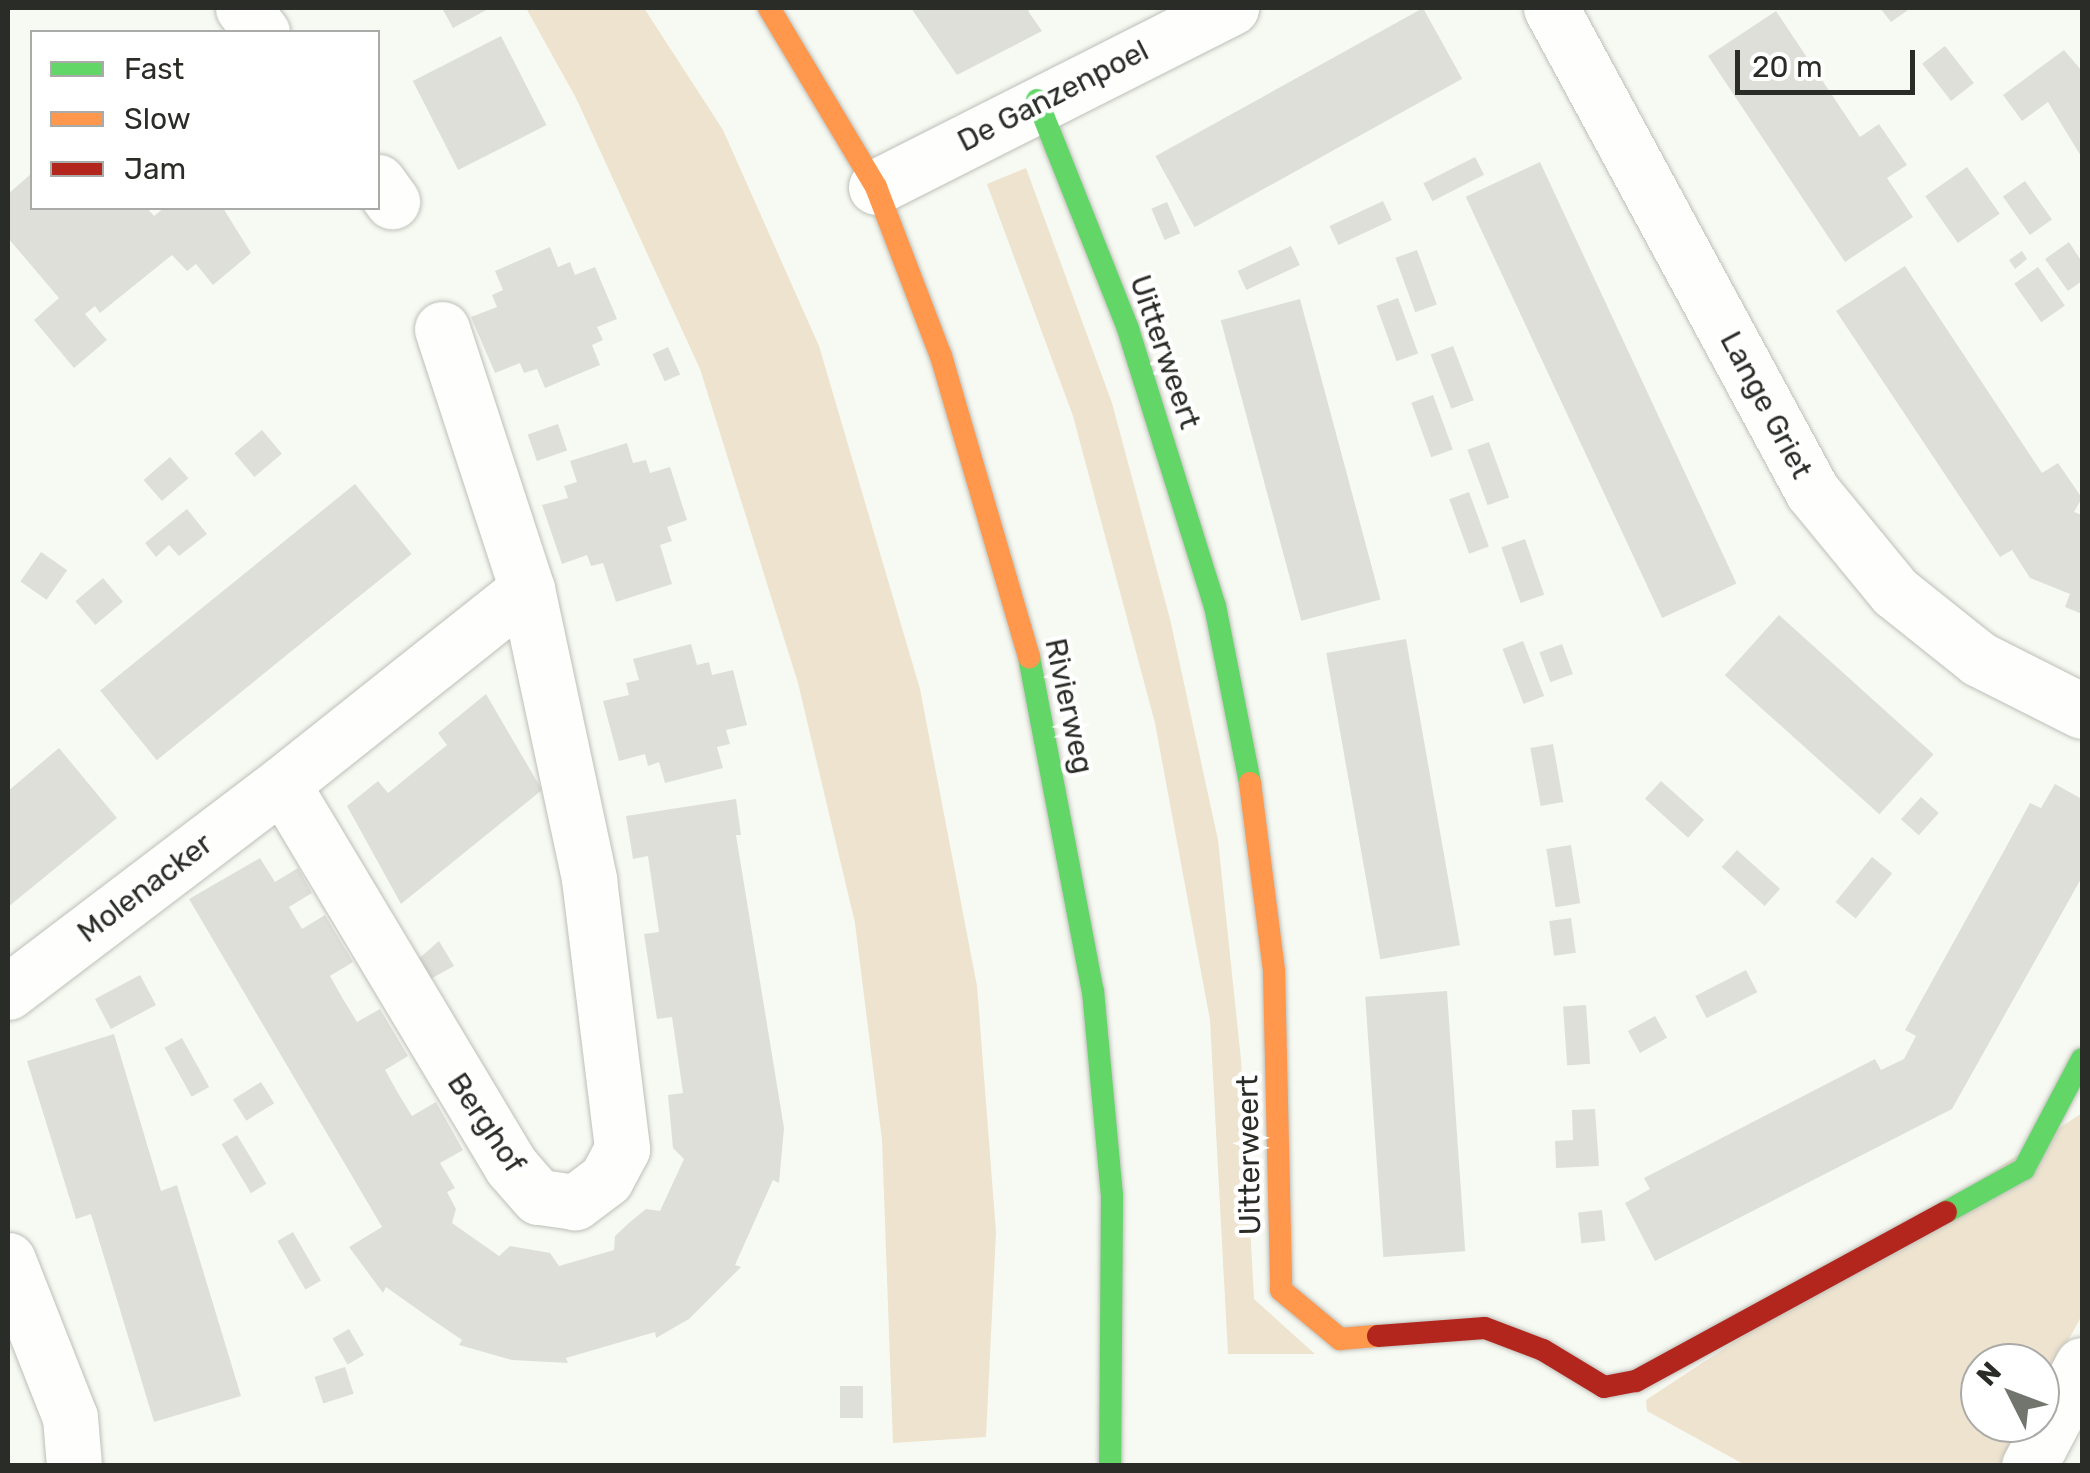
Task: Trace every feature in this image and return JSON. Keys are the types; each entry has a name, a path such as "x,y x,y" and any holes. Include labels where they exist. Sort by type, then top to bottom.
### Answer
{"street":[{"path":"243,8 260,30"},
{"name":"Rivierweg","path":"769,8 876,187 941,356 1028,651 1093,991 1112,1196 1110,1466"},
{"name":"De Ganzenpoel","path":"876,187 1037,100 1230,8"},
{"name":"Lange Griet","path":"1551,8 1812,492 1895,592 1979,660 2082,712"},
{"name":"Uitterweert","path":"1037,100 1128,329 1218,624 1250,785 1274,971 1282,1290 1340,1339 1485,1328 1543,1350 1604,1387 1636,1381 2024,1169 2082,1059"},
{"name":"Berghof","path":"282,784 511,1166 538,1197 574,1202 606,1179 622,1149 589,879 527,589 442,329"},
{"path":"282,784 527,589"},
{"name":"Molenacker","path":"8,992 282,784"},
{"path":"8,1260 70,1417 74,1466"},
{"path":"2028,1466 2082,1366"}],"shaded area":[{"path":"526,8 644,8 723,130 819,346 920,689 977,986 996,1232 986,1437 893,1443 882,1140 855,923 798,683 700,369 576,98"},
{"path":"1026,168 1112,403 1170,619 1218,840 1241,1060 1254,1299 1315,1354 1228,1354 1210,1020 1155,723 1073,416 987,184"},
{"path":"2082,1113 2082,1315 2060,1356 2060,1343 1960,1343 1960,1443 2013,1443 2001,1465 1745,1465 1647,1411 1646,1400"}],"building":[{"path":"442,8 490,8 453,28"},
{"path":"911,8 1033,8 1028,11 1042,31 957,75"},
{"path":"1423,8 1462,79 1195,227 1155,156"},
{"path":"1880,8 1911,8 1891,22"},
{"path":"1776,11 1860,137 1879,124 1907,165 1887,178 1913,217 1845,262 1708,56"},
{"path":"501,36 546,125 458,170 413,81"},
{"path":"1945,46 1974,83 1951,101 1922,64"},
{"path":"2064,50 2082,71 2082,158 2048,102 2022,121 2003,95"},
{"path":"1475,157 1484,175 1432,201 1423,183"},
{"path":"1540,162 1737,583 1662,618 1466,197"},
{"path":"1967,167 2000,214 1958,243 1925,196"},
{"path":"30,175 30,210 149,210 154,216 162,210 224,210 251,253 213,285 196,264 187,271 172,255 100,313 95,306 85,314 107,340 74,368 34,320 59,298 8,238 8,194"},
{"path":"2025,181 2052,220 2030,235 2003,196"},
{"path":"1383,201 1392,220 1338,245 1330,226"},
{"path":"1167,202 1180,233 1165,240 1151,209"},
{"path":"2069,242 2082,262 2082,281 2068,291 2045,259"},
{"path":"1291,246 1300,265 1246,290 1238,271"},
{"path":"550,247 558,267 570,262 575,275 595,267 617,319 597,327 603,340 592,345 600,365 545,388 537,369 524,373 520,363 495,373 471,317 497,307 492,295 503,290 495,271"},
{"path":"1417,250 1437,305 1415,312 1395,258"},
{"path":"2022,251 2027,259 2015,269 2009,260"},
{"path":"1905,266 2042,473 2058,463 2082,498 2074,512 2082,515 2082,614 2065,607 2070,594 2030,578 2012,550 2000,557 1836,311"},
{"path":"2038,267 2065,306 2041,322 2014,284"},
{"path":"1398,298 1418,353 1397,361 1376,306"},
{"path":"1300,299 1380,599 1301,621 1221,320"},
{"path":"1453,346 1474,400 1451,409 1431,355"},
{"path":"668,347 680,374 665,381 652,354"},
{"path":"1433,395 1453,450 1431,457 1411,403"},
{"path":"558,424 567,450 537,461 528,434"},
{"path":"262,430 282,454 254,477 234,453"},
{"path":"1489,442 1509,497 1488,505 1467,450"},
{"path":"627,443 633,463 646,460 650,473 670,467 687,520 667,527 672,541 660,545 672,584 616,602 603,563 591,566 587,555 562,564 542,505 568,498 564,486 577,482 570,461"},
{"path":"170,457 188,478 162,501 144,480"},
{"path":"355,484 412,554 157,760 100,690"},
{"path":"1469,492 1489,547 1469,554 1449,499"},
{"path":"187,509 207,534 179,556 169,545 156,557 145,543"},
{"path":"1525,539 1544,595 1521,603 1501,547"},
{"path":"41,552 67,570 47,600 20,581"},
{"path":"103,578 123,602 95,625 75,601"},
{"path":"1779,615 1934,754 1879,814 1725,675"},
{"path":"1406,639 1460,945 1380,959 1326,653"},
{"path":"1523,641 1544,696 1524,704 1502,649"},
{"path":"691,644 697,665 709,662 712,675 733,670 747,725 726,730 730,744 717,747 723,768 665,783 659,762 648,766 645,754 619,761 603,701 629,695 626,683 639,680 633,659"},
{"path":"1562,644 1573,674 1550,682 1539,652"},
{"path":"486,694 542,790 401,904 347,806 378,781 388,793 447,745 438,733"},
{"path":"1553,744 1563,802 1541,806 1530,748"},
{"path":"59,748 117,818 8,907 8,791"},
{"path":"1661,781 1704,820 1688,838 1645,799"},
{"path":"2055,784 2082,799 2082,877 1952,1109 1655,1261 1625,1203 1650,1189 1644,1178 1875,1059 1881,1070 1904,1059 1916,1036 1905,1030 2030,803 2041,808"},
{"path":"1921,797 1939,813 1919,835 1901,819"},
{"path":"736,799 741,835 736,835 784,1128 779,1183 773,1180 735,1265 741,1267 689,1319 656,1338 655,1332 566,1358 568,1363 512,1360 459,1345 462,1340 386,1287 383,1293 349,1247 382,1227 189,899 260,858 275,882 298,868 312,893 289,907 302,929 325,915 353,962 330,976 343,999 357,1022 380,1009 408,1056 385,1070 398,1093 412,1116 436,1102 463,1150 440,1163 455,1188 447,1192 456,1209 452,1223 499,1256 510,1246 550,1253 559,1266 614,1250 615,1236 630,1222 646,1209 660,1211 684,1159 673,1148 668,1095 683,1093 672,1017 657,1019 644,934 659,932 648,856 633,859 626,816"},
{"path":"1571,845 1580,903 1556,907 1546,849"},
{"path":"1737,850 1780,889 1765,906 1722,867"},
{"path":"1872,857 1892,873 1856,918 1835,902"},
{"path":"1571,918 1576,953 1554,956 1549,921"},
{"path":"439,941 454,966 427,981 416,961"},
{"path":"1746,970 1757,992 1707,1018 1695,996"},
{"path":"140,975 156,1005 111,1029 95,999"},
{"path":"1447,991 1465,1251 1383,1257 1365,997"},
{"path":"1586,1005 1590,1064 1567,1065 1563,1007"},
{"path":"1655,1016 1667,1038 1640,1053 1628,1031"},
{"path":"114,1034 161,1191 177,1185 241,1396 154,1422 91,1214 76,1219 27,1061"},
{"path":"182,1038 209,1087 192,1097 165,1048"},
{"path":"261,1082 274,1103 246,1121 233,1099"},
{"path":"1595,1109 1599,1166 1556,1168 1555,1141 1573,1140 1572,1110"},
{"path":"237,1135 266,1184 251,1193 222,1144"},
{"path":"1602,1210 1605,1241 1581,1243 1578,1213"},
{"path":"293,1232 321,1280 305,1289 277,1241"},
{"path":"349,1329 364,1355 348,1364 333,1338"},
{"path":"345,1367 354,1394 323,1404 315,1377"},
{"path":"840,1386 863,1386 863,1418 840,1418"}],"traffic: fast":[{"path":"1037,100 1128,329 1215,606 1250,783"},
{"path":"1029,657 1093,991 1112,1196 1110,1466"},
{"path":"1946,1212 2024,1169 2082,1059"}],"traffic: slow":[{"path":"769,8 876,187 941,356 1029,657"},
{"path":"1250,783 1274,971 1281,1290 1340,1339 1378,1336"}],"traffic: jam":[{"path":"1378,1336 1485,1328 1543,1350 1604,1387 1636,1381 1946,1212"}]}
